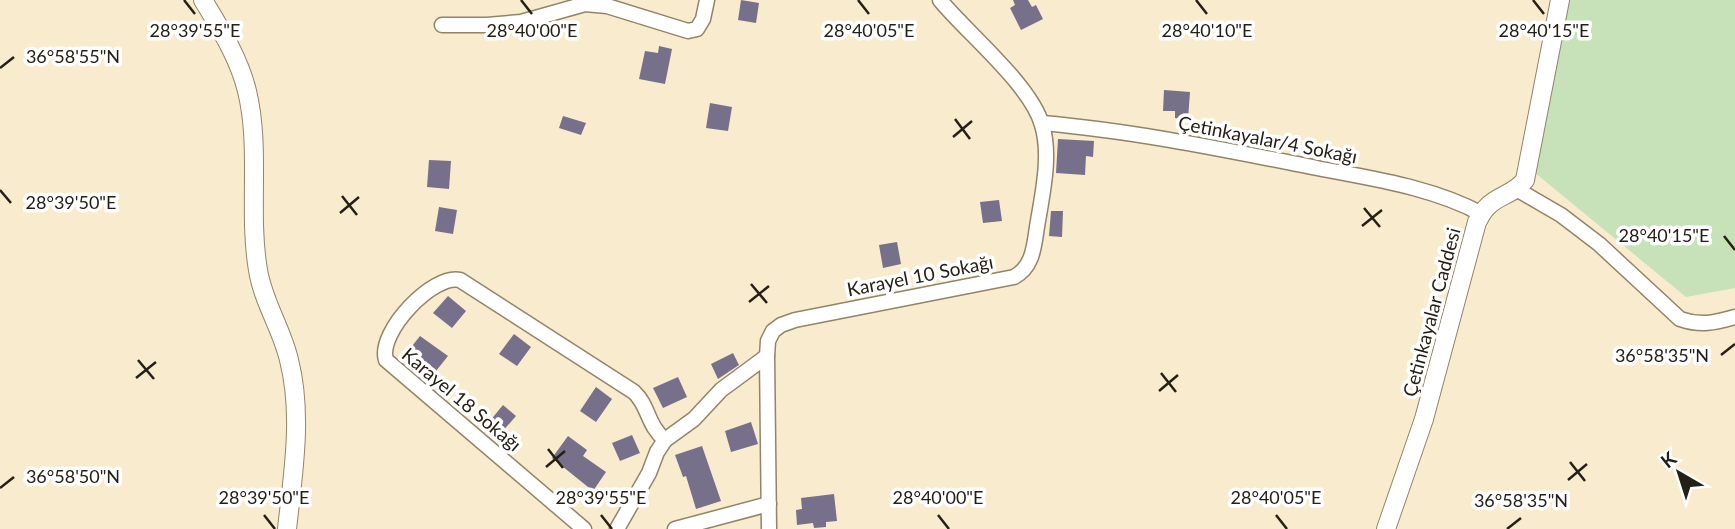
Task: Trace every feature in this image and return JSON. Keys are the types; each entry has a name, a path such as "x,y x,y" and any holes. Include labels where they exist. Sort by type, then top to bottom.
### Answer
{"street":[{"path":"203,0 235,58 247,90 252,134 258,272 293,374 296,415 287,529"},
{"path":"442,25 521,22 585,4 607,6 688,31 696,29 703,19 707,0"},
{"name":"Karayel 10 Sokağı","path":"767,356 768,341 773,331 795,320 996,281 1022,273 1028,266 1042,196 1046,147 1042,123 1015,82 940,0"},
{"path":"1560,0 1525,180 1517,190 1578,228 1680,318 1693,323 1713,323 1735,317"},
{"name":"Çetinkayalar/4 Sokağı","path":"1042,123 1092,127 1181,141 1385,182 1445,198 1482,214"},
{"name":"Çetinkayalar Caddesi","path":"1386,529 1424,419 1477,222 1495,201 1517,190"},
{"name":"Karayel 18 Sokağı","path":"584,529 386,360 385,349 401,315 445,281 460,279 635,392 654,429 665,440"},
{"path":"617,529 665,440 694,419 721,390 767,356"},
{"path":"767,356 769,529"},
{"path":"675,529 769,504"}],"green space":[{"path":"1559,0 1735,0 1735,288 1686,297 1534,172"}],"building":[{"path":"741,0 759,3 756,23 738,20"},
{"path":"1013,0 1028,0 1032,7 1036,5 1043,19 1021,30 1010,8 1015,5"},
{"path":"659,46 672,49 665,84 639,79 645,51 658,53"},
{"path":"1164,90 1190,92 1188,119 1175,118 1175,111 1163,111"},
{"path":"710,103 732,107 728,131 706,128"},
{"path":"563,116 586,123 581,135 559,128"},
{"path":"1058,139 1094,141 1093,157 1086,156 1085,175 1056,173"},
{"path":"429,160 451,161 449,189 427,187"},
{"path":"999,200 1002,221 983,223 980,202"},
{"path":"439,207 457,210 453,234 435,231"},
{"path":"1051,211 1063,211 1062,237 1049,236"},
{"path":"897,242 901,264 883,268 879,245"},
{"path":"448,296 466,311 452,328 433,313"},
{"path":"514,334 531,347 517,366 499,354"},
{"path":"420,336 448,356 432,376 405,355"},
{"path":"733,353 739,365 718,379 711,364"},
{"path":"678,377 687,397 663,408 653,388"},
{"path":"596,387 612,399 596,422 580,411"},
{"path":"503,405 516,416 502,432 489,422"},
{"path":"751,422 758,444 731,452 725,431"},
{"path":"632,435 640,453 620,461 612,443"},
{"path":"568,436 587,450 583,456 606,472 593,491 552,458"},
{"path":"702,446 721,501 696,509 686,476 683,477 675,455"},
{"path":"834,494 837,521 826,522 826,527 814,528 813,523 797,525 796,510 802,509 801,498"}]}
